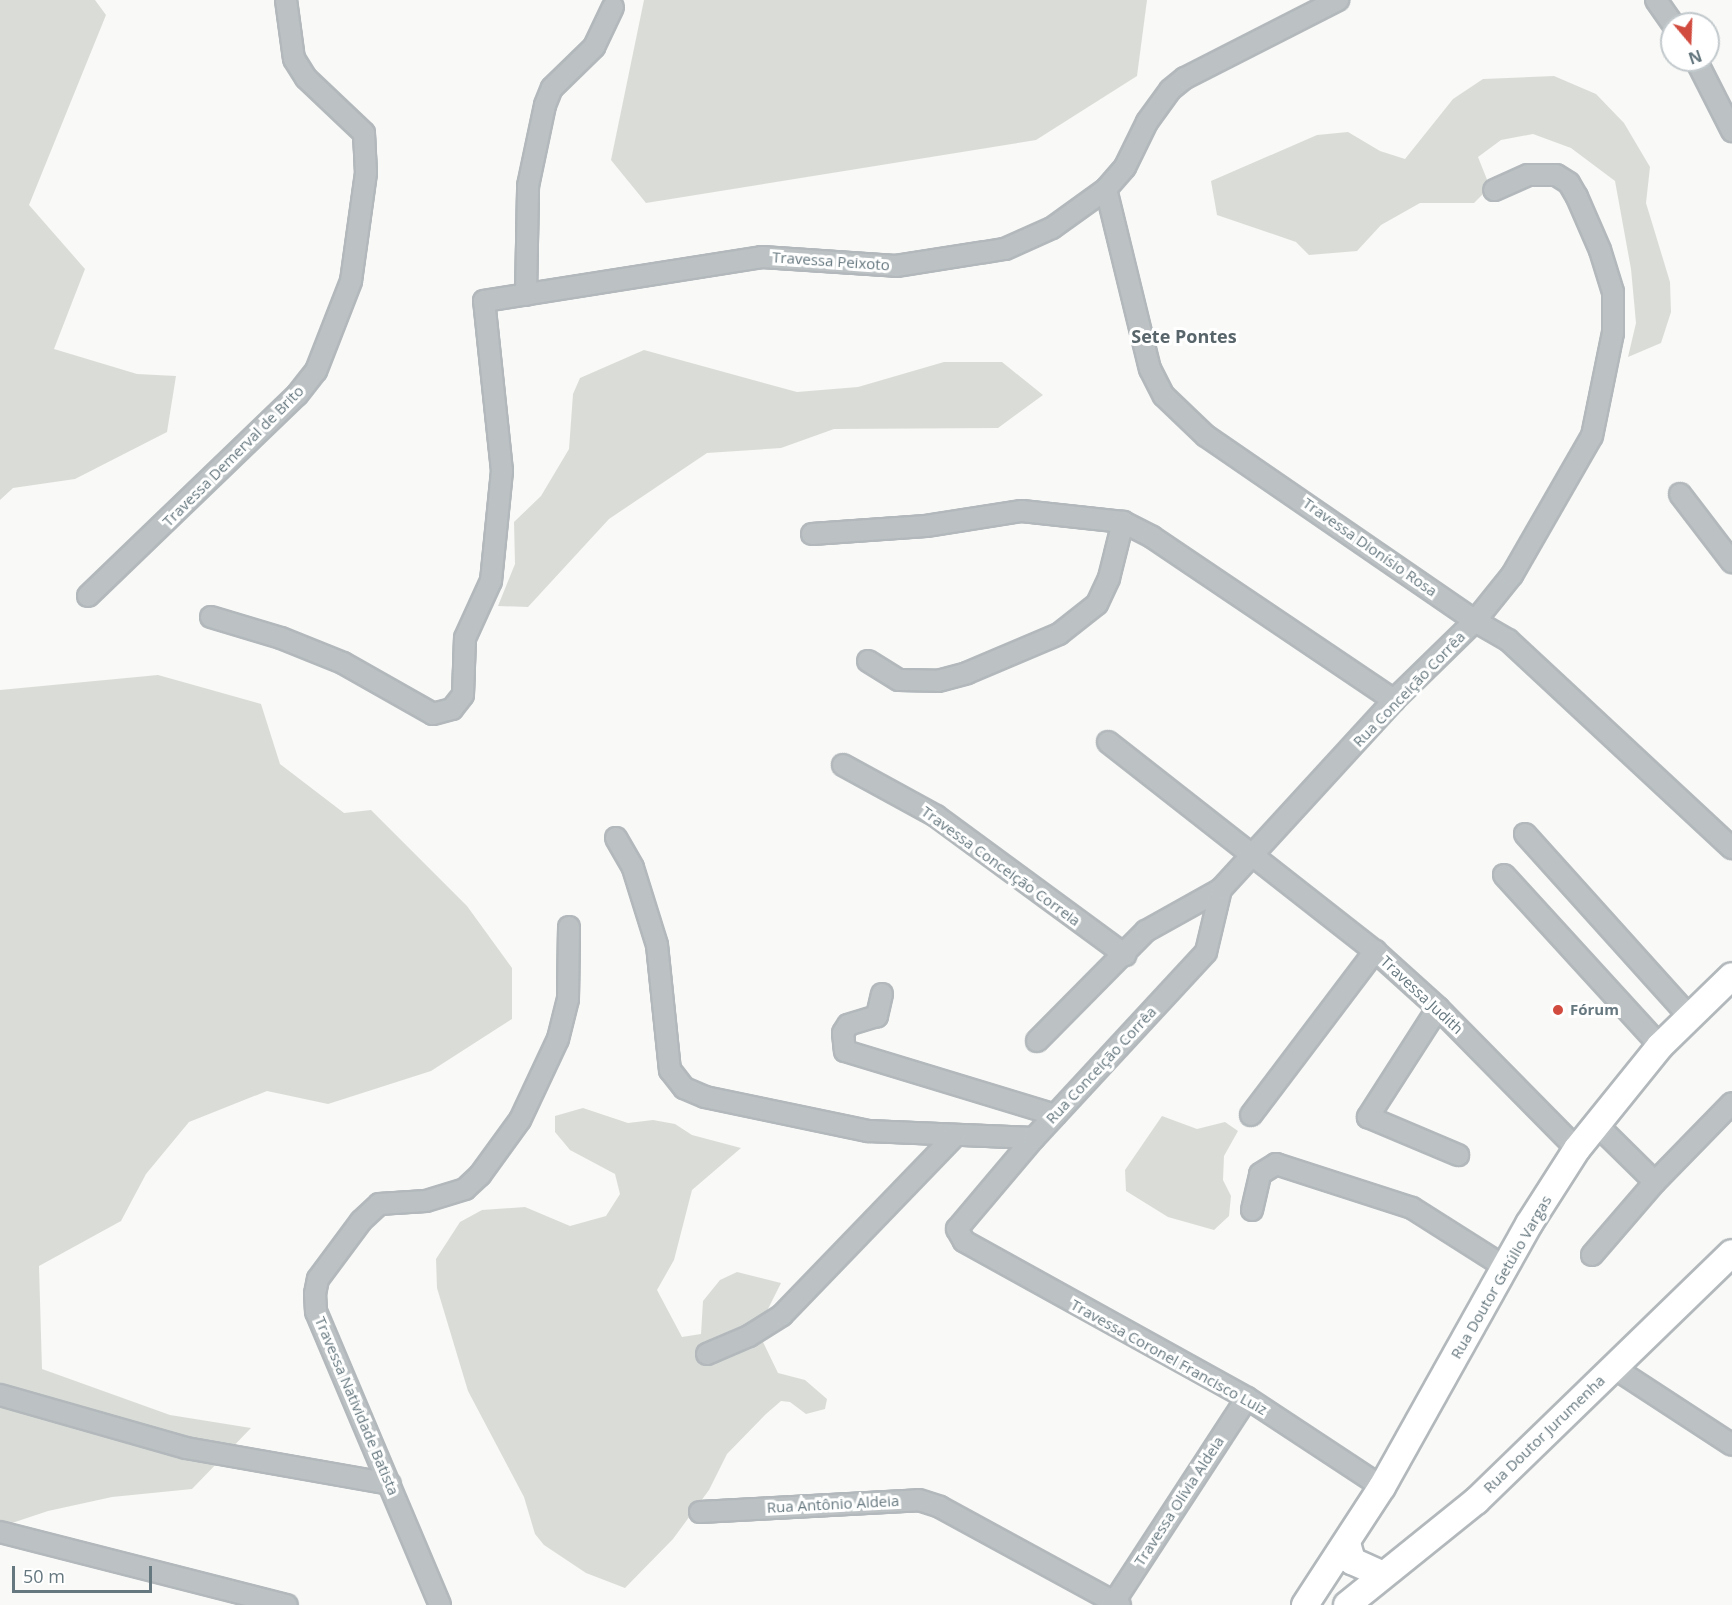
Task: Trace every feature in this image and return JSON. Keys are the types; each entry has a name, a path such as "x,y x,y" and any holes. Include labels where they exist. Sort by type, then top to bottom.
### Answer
{"main road":[{"name":"Rua Doutor Getúlio Vargas","path":"1305,1605 1382,1486 1505,1267 1577,1149 1660,1046 1732,976"},
{"name":"Rua Doutor Jurumenha","path":"1347,1605 1476,1501 1732,1253"},
{"path":"1347,1543 1352,1561 1383,1575"}],"street":[{"name":"Travessa Demerval de Brito","path":"88,596 297,395 316,371 351,281 366,173 364,133 306,78 294,59 286,0"},
{"name":"Travessa Peixoto","path":"211,617 280,638 343,663 433,714 439,715 459,704 463,695 465,638 491,581 502,471 484,301 762,256 896,266 1005,249 1052,228 1106,189 1125,167 1147,122 1170,90 1185,78 1338,0"},
{"path":"526,294 528,186 545,105 552,88 594,47 613,8"},
{"path":"1702,72 1732,131"},
{"name":"Rua Conceição Corrêa","path":"1037,1041 1125,955 1146,931 1221,889 1252,858 1394,700 1475,621 1512,575 1592,436 1613,333 1610,281 1600,250 1569,183 1545,173 1494,190"},
{"name":"Travessa Dionísio Rosa","path":"1106,189 1150,369 1164,396 1206,436 1475,621 1508,639 1732,848"},
{"path":"1680,494 1732,562"},
{"path":"812,534 927,526 1022,511 1124,522 1152,537 1394,700"},
{"path":"868,660 899,680 938,681 967,673 1059,633 1097,604 1109,578 1124,522"},
{"name":"Travessa Judith","path":"1108,742 1252,858 1375,951 1438,1008 1577,1149"},
{"name":"Travessa Conceição Correia","path":"843,765 936,816 1125,955"},
{"path":"1525,834 1690,1017"},
{"path":"616,838 636,876 657,945 666,1044 675,1080 705,1097 868,1131 954,1137 1034,1138"},
{"path":"1504,875 1660,1046"},
{"name":"Rua Conceição Corrêa","path":"957,1229 1034,1138 1206,952 1221,889"},
{"name":"Travessa Natividade Batista","path":"440,1605 316,1312 318,1279 361,1221 379,1204 426,1201 465,1189 494,1157 525,1110 558,1039 568,999 569,927"},
{"path":"1251,1115 1375,951"},
{"path":"882,994 874,1019 848,1025 842,1041 845,1051 1055,1115"},
{"path":"1438,1008 1368,1117 1458,1155"},
{"path":"1592,1255 1654,1182 1732,1103"},
{"path":"1597,1125 1654,1182"},
{"path":"707,1354 749,1336 782,1315 954,1137"},
{"path":"1252,1210 1260,1174 1276,1164 1412,1208 1505,1267"},
{"name":"Travessa Coronel Francisco Luiz","path":"957,1229 964,1240 1027,1278 1246,1398 1382,1486"},
{"path":"1613,1367 1732,1445"},
{"path":"0,1395 186,1448 390,1484"},
{"name":"Travessa Olívia Aldeia","path":"1116,1604 1246,1398"},
{"name":"Rua Antônio Aldeia","path":"700,1512 919,1500 940,1507 1116,1604"},
{"path":"0,1532 287,1605"}],"shaded area":[{"path":"0,0 95,0 106,15 29,205 85,269 54,349 137,374 176,376 167,432 75,479 13,488 0,500"},
{"path":"644,0 1147,0 1137,76 1036,140 646,203 611,160"},
{"path":"1554,76 1596,94 1624,123 1650,167 1646,203 1670,282 1671,312 1661,343 1628,357 1636,323 1631,269 1615,181 1571,148 1533,134 1501,140 1478,157 1490,187 1474,203 1420,203 1381,225 1357,251 1309,255 1296,242 1217,215 1211,181 1317,135 1348,132 1380,151 1405,159 1453,99 1483,79"},
{"path":"644,350 797,392 858,387 944,362 1002,362 1043,395 998,428 834,429 781,448 707,453 609,519 528,607 498,606 515,564 514,522 541,496 569,449 573,394 580,378"},
{"path":"158,675 261,704 280,764 344,813 371,810 467,906 512,968 512,1019 431,1071 328,1104 267,1091 189,1122 146,1174 121,1221 39,1266 42,1369 170,1415 251,1428 192,1489 112,1497 48,1511 0,1527 0,690"},
{"path":"583,1108 628,1123 653,1120 675,1124 692,1135 741,1148 692,1190 674,1260 657,1290 682,1337 701,1334 703,1301 720,1280 737,1272 781,1283 764,1317 763,1342 778,1373 805,1380 827,1399 825,1409 806,1414 790,1402 781,1401 766,1414 727,1454 709,1490 673,1539 625,1588 586,1573 544,1545 535,1534 524,1497 468,1391 437,1288 436,1259 460,1222 482,1210 525,1207 570,1226 606,1216 620,1194 615,1174 570,1150 555,1132 555,1116"},
{"path":"1162,1116 1197,1129 1225,1122 1238,1131 1224,1156 1223,1180 1231,1196 1229,1216 1214,1230 1168,1217 1126,1191 1125,1170"}],"place":[{"name":"Fórum","path":"1558,1010"}],"district":[{"name":"Sete Pontes","path":"1184,336"}]}
